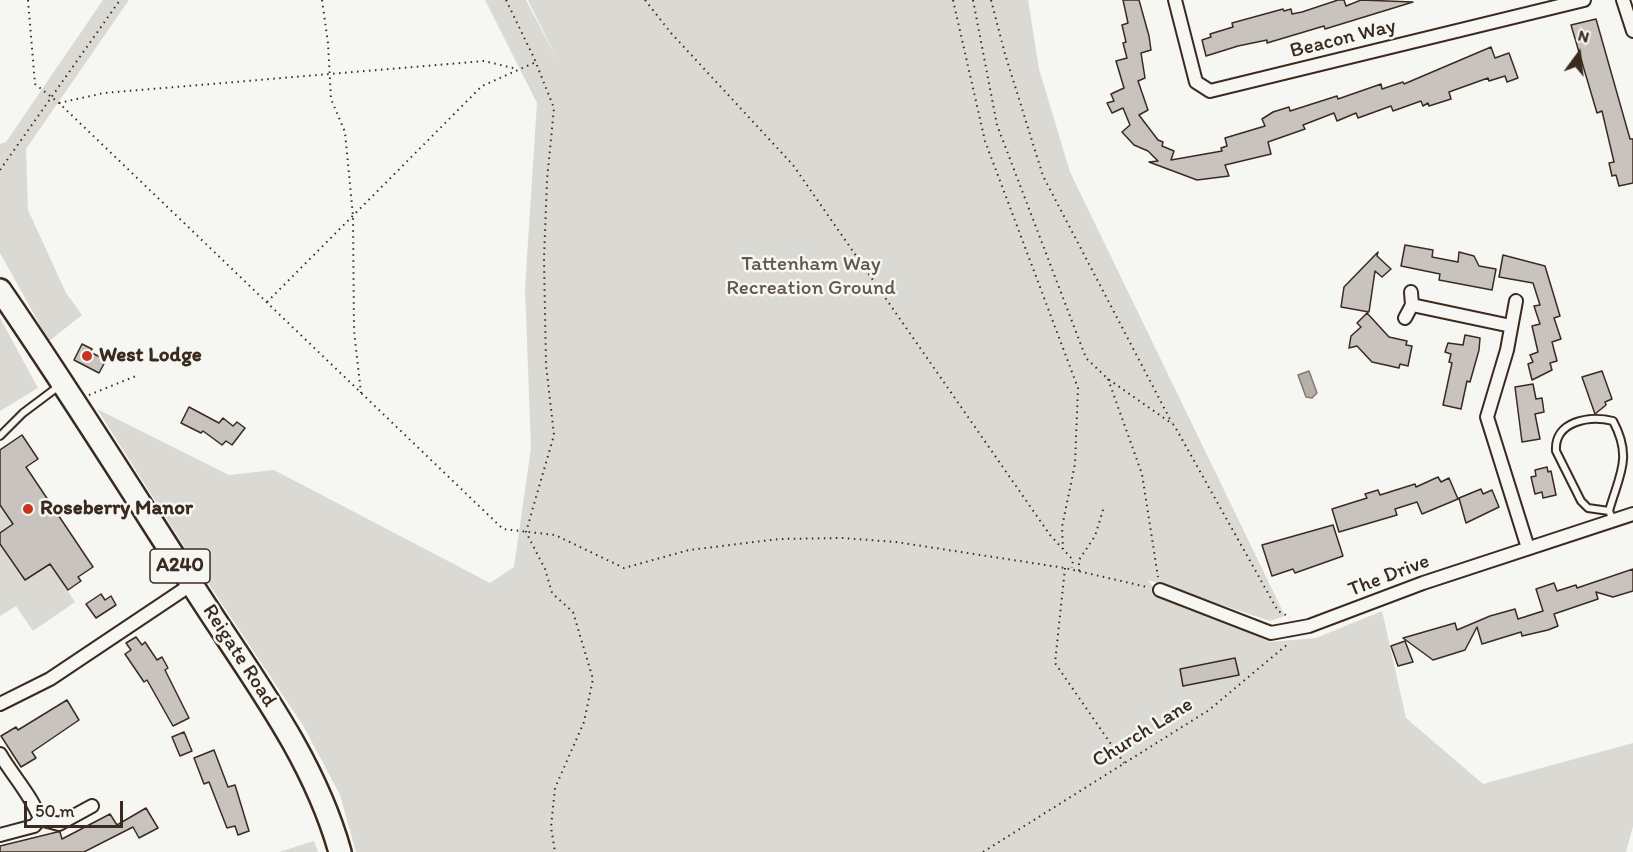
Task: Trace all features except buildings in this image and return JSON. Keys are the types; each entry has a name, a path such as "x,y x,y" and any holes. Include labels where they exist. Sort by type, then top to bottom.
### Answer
{"highway":[{"name":"Reigate Road","path":"0,290 64,382 298,748 330,817 340,852"}],"street":[{"name":"Beacon Way","path":"1175,0 1196,82 1210,91 1584,0"},
{"path":"1623,0 1633,31"},
{"path":"1405,318 1412,305 1411,292"},
{"path":"1516,301 1507,350 1487,417 1528,548"},
{"path":"1412,305 1511,326"},
{"name":"The Drive","path":"1160,590 1271,633 1309,626 1611,516 1633,514"},
{"path":"0,704 50,679 192,584"},
{"path":"0,754 16,781 36,807 40,819"},
{"path":"40,819 59,824 92,806"},
{"path":"0,835 34,825 40,819"}],"lane":[{"path":"0,436 23,414 64,382"},
{"path":"1588,418 1613,422 1621,432 1626,447 1628,460 1614,492 1611,516 1588,508 1581,501 1556,451 1555,442 1563,430 1588,418"}],"path":[{"path":"28,0 35,84 59,103 503,529 555,536 624,568 690,550 779,539 842,538 896,542 1072,569 1160,590 1142,474 1108,379"},
{"path":"0,170 120,0"},
{"path":"322,0 331,99 345,132 353,216 354,331 361,393"},
{"path":"506,0 536,62 554,108 547,180 544,259 546,365 554,435 526,532 545,569 552,593 573,612 593,679 584,723 555,788 551,827 555,852"},
{"path":"645,0 671,33 793,165 1050,535 1073,560 1072,569"},
{"path":"953,0 985,141 1078,388 1075,464 1062,527 1063,550"},
{"path":"973,0 997,125 1086,358 1108,379 1174,425"},
{"path":"991,0 1005,54 1043,176 1174,425 1278,611 1309,626"},
{"path":"59,103 104,93 484,61 517,69"},
{"path":"267,302 482,86 536,62"},
{"path":"89,395 136,376"},
{"path":"1079,571 1079,560 1095,536 1104,507"},
{"path":"1065,568 1054,663 1124,763"},
{"name":"Church Lane","path":"983,852 1209,710 1309,626"}],"green space":[{"path":"103,0 129,0 26,149 28,210 66,293 82,315 49,341 0,253 0,144 6,142"},
{"name":"Tattenham Way Recreation Ground","path":"485,0 526,0 559,63 528,0 1028,0 1039,69 1070,172 1285,616 1270,621 1148,580 1157,592 1270,642 1316,638 1382,611 1406,718 1483,784 1633,743 1633,826 1626,852 356,852 340,795 304,727 196,565 97,409 229,475 274,470 490,583 514,567 531,448 525,288 537,103"},
{"path":"0,318 38,388 0,411"},
{"path":"0,505 13,524 0,533"},
{"path":"0,544 25,580 50,564 75,602 33,631 16,606 0,616"},
{"path":"314,841 318,852 279,852"}],"shaded area":[{"path":"1309,371 1317,393 1312,398 1306,397 1298,375"}],"place":[{"name":"West Lodge","path":"87,356"},
{"name":"Roseberry Manor","path":"28,509"}]}
